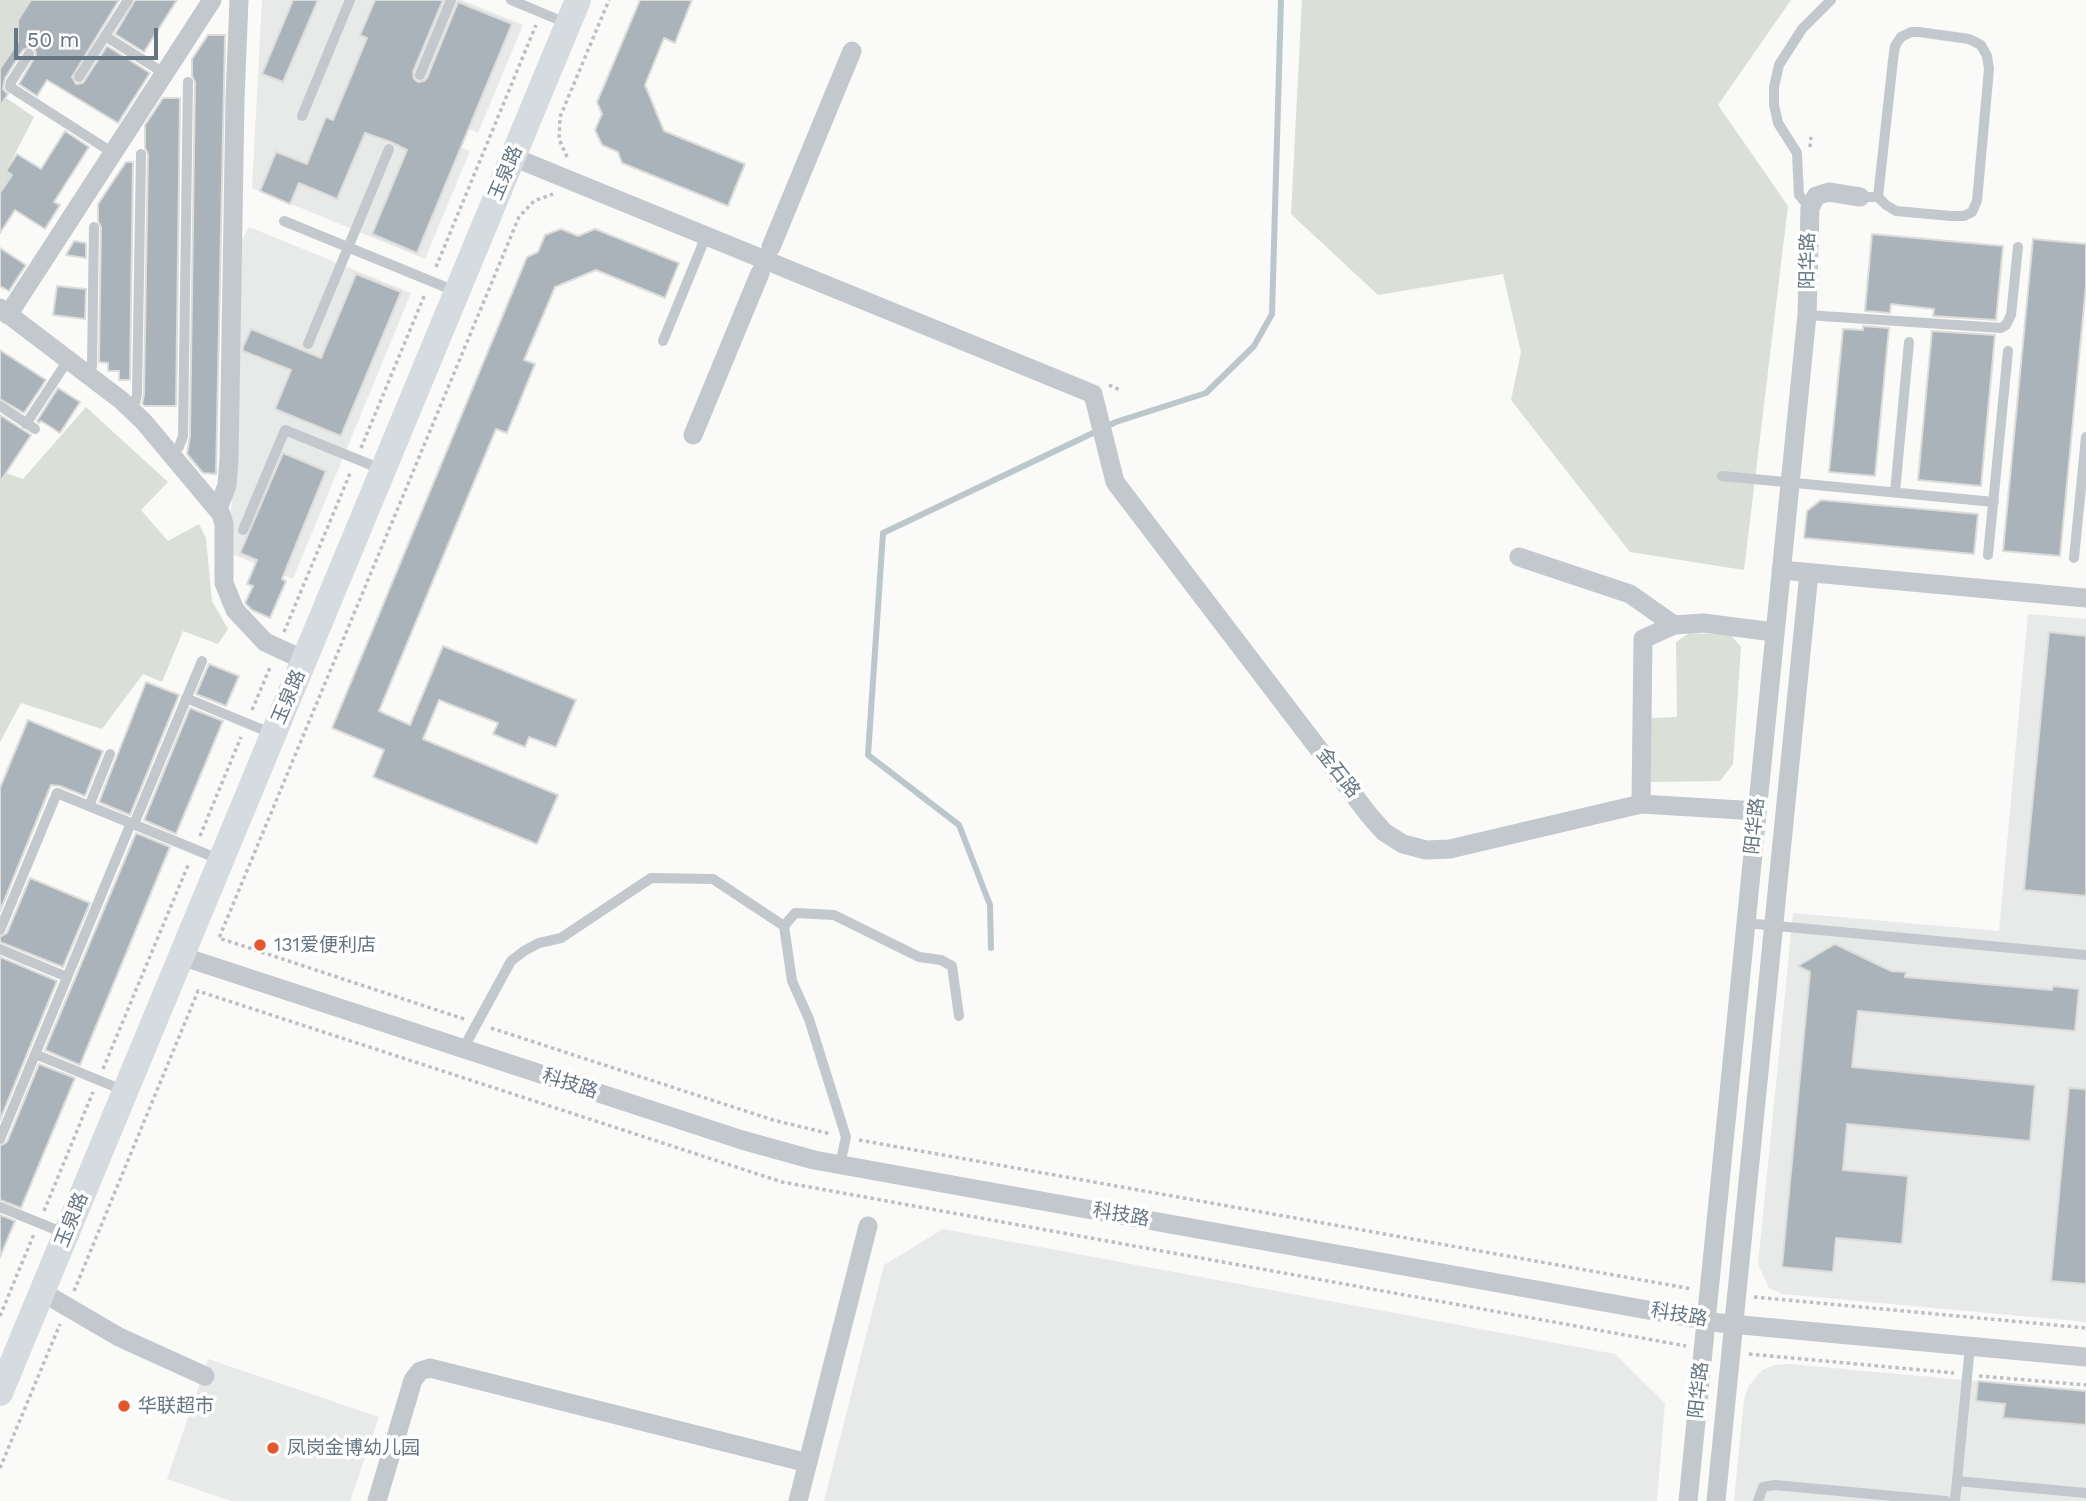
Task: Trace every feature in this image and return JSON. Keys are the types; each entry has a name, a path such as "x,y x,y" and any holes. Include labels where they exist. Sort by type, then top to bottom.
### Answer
{"street":[{"path":"212,0 113,153 4,311 132,410 171,454 218,509 223,519 222,570 230,601 243,621 265,642 304,660"},
{"path":"218,509 227,485 230,443 234,99 239,0"},
{"name":"玉泉路","path":"0,1393 573,12"},
{"path":"771,247 852,51"},
{"path":"513,156 706,236"},
{"name":"阳华路","path":"1688,1501 1807,316 1810,208 1816,196 1829,192 1869,197"},
{"name":"金石路","path":"706,236 1093,394 1115,482 1384,832 1403,844 1426,849 1450,849 1641,804 1757,811"},
{"path":"693,435 760,273"},
{"path":"1519,557 1630,594 1674,625"},
{"path":"1781,570 2086,598"},
{"name":"阳华路","path":"1717,1501 1809,573"},
{"path":"1641,804 1643,639 1674,625 1703,624 1774,632"},
{"name":"科技路","path":"181,956 742,1140 840,1165 1706,1320 2086,1357"},
{"path":"798,1501 868,1226"},
{"path":"42,1292 119,1338 205,1376"},
{"path":"377,1501 413,1380 420,1371 430,1368 808,1463"}],"lane":[{"path":"79,77 128,0"},
{"path":"302,116 350,0"},
{"path":"420,75 451,0"},
{"path":"511,0 573,12"},
{"path":"1810,208 1799,195 1797,153 1778,123 1774,87 1779,65 1801,29 1831,0"},
{"path":"1911,32 1919,32 1969,39 1981,45 1987,55 1989,69 1977,201 1972,212 1964,216 1951,216 1896,211 1869,197 1895,46 1901,37 1911,32"},
{"path":"105,36 164,74"},
{"path":"29,54 10,82 10,87 113,153"},
{"path":"171,454 179,447 183,436 188,82"},
{"path":"308,344 389,149"},
{"path":"132,410 137,395 141,154"},
{"path":"284,221 457,292"},
{"path":"89,376 92,366 94,227"},
{"path":"663,341 706,236"},
{"path":"1807,316 2001,328 2006,325 2011,315 2018,247"},
{"path":"1895,492 1909,342"},
{"path":"1988,555 2008,351"},
{"path":"0,407 31,426 68,360"},
{"path":"243,530 285,429 383,470"},
{"path":"2074,558 2082,517 2086,437"},
{"path":"1722,476 1994,502"},
{"path":"0,1139 202,661"},
{"path":"186,698 273,734"},
{"path":"89,806 110,754"},
{"path":"0,930 57,793 221,860"},
{"path":"464,1049 511,961 539,943 561,938 651,877 713,879 784,926 792,981 809,1019 846,1137 840,1165"},
{"path":"784,926 795,913 834,915 919,957 941,960 953,966 959,1016"},
{"path":"1745,923 2086,955"},
{"path":"0,949 67,977"},
{"path":"35,1054 125,1091"},
{"path":"0,1207 66,1234"},
{"path":"1955,1501 1970,1346"},
{"path":"1957,1481 2086,1493"},
{"path":"1758,1501 1763,1488 1775,1485 1946,1501"}],"path":[{"path":"472,1021 219,939 519,217 534,201 544,196 560,194"},
{"path":"0,1468 198,991"},
{"path":"485,1026 773,1121 846,1137 1696,1290"},
{"path":"1750,1297 2086,1328"},
{"path":"1744,1354 1963,1374"},
{"path":"1977,1375 2086,1385"}],"shaded area":[{"path":"0,0 31,0 18,20 18,38 0,69"},
{"path":"262,0 462,0 523,25 478,133 428,112 420,131 470,151 425,259 252,188"},
{"path":"1302,0 1791,0 1718,105 1788,206 1744,570 1630,552 1511,400 1521,352 1503,274 1378,295 1291,214"},
{"path":"0,94 34,117 6,171 12,175 0,193"},
{"path":"249,227 411,293 293,579 227,552 233,487 239,246"},
{"path":"86,407 168,482 141,510 168,541 199,524 206,538 212,601 228,629 218,644 183,631 162,682 143,674 102,729 21,703 0,742 0,471 23,479"},
{"path":"2028,614 2086,619 2086,1322 1783,1294 1769,1288 1758,1264 1793,913 1999,931"},
{"path":"1689,633 1731,635 1741,647 1733,764 1720,781 1651,782 1650,718 1677,717 1676,642"},
{"path":"943,1229 1615,1354 1665,1403 1657,1501 824,1501 884,1265"},
{"name":"凤岗金博幼儿园","path":"208,1359 379,1417 350,1501 231,1501 167,1479"},
{"path":"1789,1364 2086,1391 2086,1501 1734,1501 1744,1400 1748,1387 1762,1370"}],"building":[{"path":"31,0 119,0 72,77 76,84 83,83 107,46 150,73 118,123 47,80 37,96 19,84 36,55 35,50 30,47 23,50 5,78 3,89 8,94 0,106 0,69 18,42 18,20"},
{"path":"135,0 177,0 144,52 115,34"},
{"path":"293,0 318,0 283,82 262,74"},
{"path":"375,0 443,0 413,72 414,79 418,82 427,78 458,2 512,24 417,253 372,234 407,150 391,142 365,133 337,199 299,183 290,204 260,191 276,152 307,164 326,117 333,120 367,38 360,35"},
{"path":"640,0 692,0 675,43 664,38 645,85 664,131 745,164 728,206 622,163 618,152 602,145 595,130 602,114 597,102"},
{"path":"208,35 225,35 216,474 203,473 187,454 190,436 195,82 192,76 192,59"},
{"path":"163,98 180,98 176,406 145,406 142,404 148,154 145,148 145,125"},
{"path":"65,131 89,147 54,202 60,205 45,229 15,210 0,233 0,193 12,175 6,171 17,154 41,169"},
{"path":"126,162 133,162 130,380 119,380 119,371 108,371 108,363 99,362 101,227 98,221 98,204"},
{"path":"561,229 578,236 595,229 679,263 665,298 596,270 555,287 524,360 535,364 507,433 496,429 379,711 410,725 443,646 576,700 556,747 529,737 525,747 493,734 498,723 439,700 423,739 558,795 537,844 373,777 384,750 332,728 527,257 538,252 545,235"},
{"path":"1872,234 2003,246 1996,320 1933,316 1934,309 1891,304 1890,313 1865,311"},
{"path":"2033,239 2086,244 2086,285 2060,556 2003,551"},
{"path":"74,241 86,243 86,258 66,255"},
{"path":"0,248 26,265 9,291 0,286"},
{"path":"356,274 401,292 341,436 275,409 291,370 243,351 243,347 251,329 321,358"},
{"path":"57,286 86,289 85,319 53,315"},
{"path":"1863,326 1889,328 1875,476 1829,472 1843,329 1863,330"},
{"path":"1932,331 1995,335 1981,486 1918,480"},
{"path":"0,350 46,380 24,413 0,399"},
{"path":"58,388 80,402 60,433 37,421"},
{"path":"0,415 31,435 0,482"},
{"path":"283,453 326,471 282,579 286,581 270,618 252,610 245,603 253,586 247,584 257,560 240,553"},
{"path":"1821,500 1978,514 1974,554 1804,538 1807,511"},
{"path":"2049,632 2086,636 2086,896 2024,890"},
{"path":"209,664 239,676 226,706 196,694"},
{"path":"146,682 179,695 130,815 99,802"},
{"path":"190,708 223,721 176,834 144,820"},
{"path":"28,720 103,751 85,796 51,785 0,911 0,788"},
{"path":"136,833 170,847 80,1065 45,1050"},
{"path":"30,878 90,903 63,967 0,942 0,937 7,933"},
{"path":"1835,944 1891,971 1906,972 1905,977 2052,990 2053,986 2079,989 2075,1031 1858,1011 1852,1067 2035,1085 2030,1141 1847,1124 1843,1170 1908,1176 1902,1244 1836,1238 1833,1272 1782,1267 1810,972 1798,966"},
{"path":"0,957 57,981 0,1120"},
{"path":"39,1064 75,1078 21,1208 0,1200 0,1146 7,1142"},
{"path":"2069,1088 2086,1089 2086,1284 2051,1281"},
{"path":"0,1215 15,1221 0,1257"},
{"path":"1978,1381 2086,1391 2086,1425 2003,1418 2005,1404 1976,1401"}],"waterway":[{"path":"991,948 990,905 959,825 868,755 883,533 1116,422 1206,393 1254,346 1272,314 1281,0"}],"place":[{"name":"131爱便利店","path":"260,945"},
{"name":"华联超市","path":"124,1406"},
{"name":"凤岗金博幼儿园","path":"273,1448"}]}
